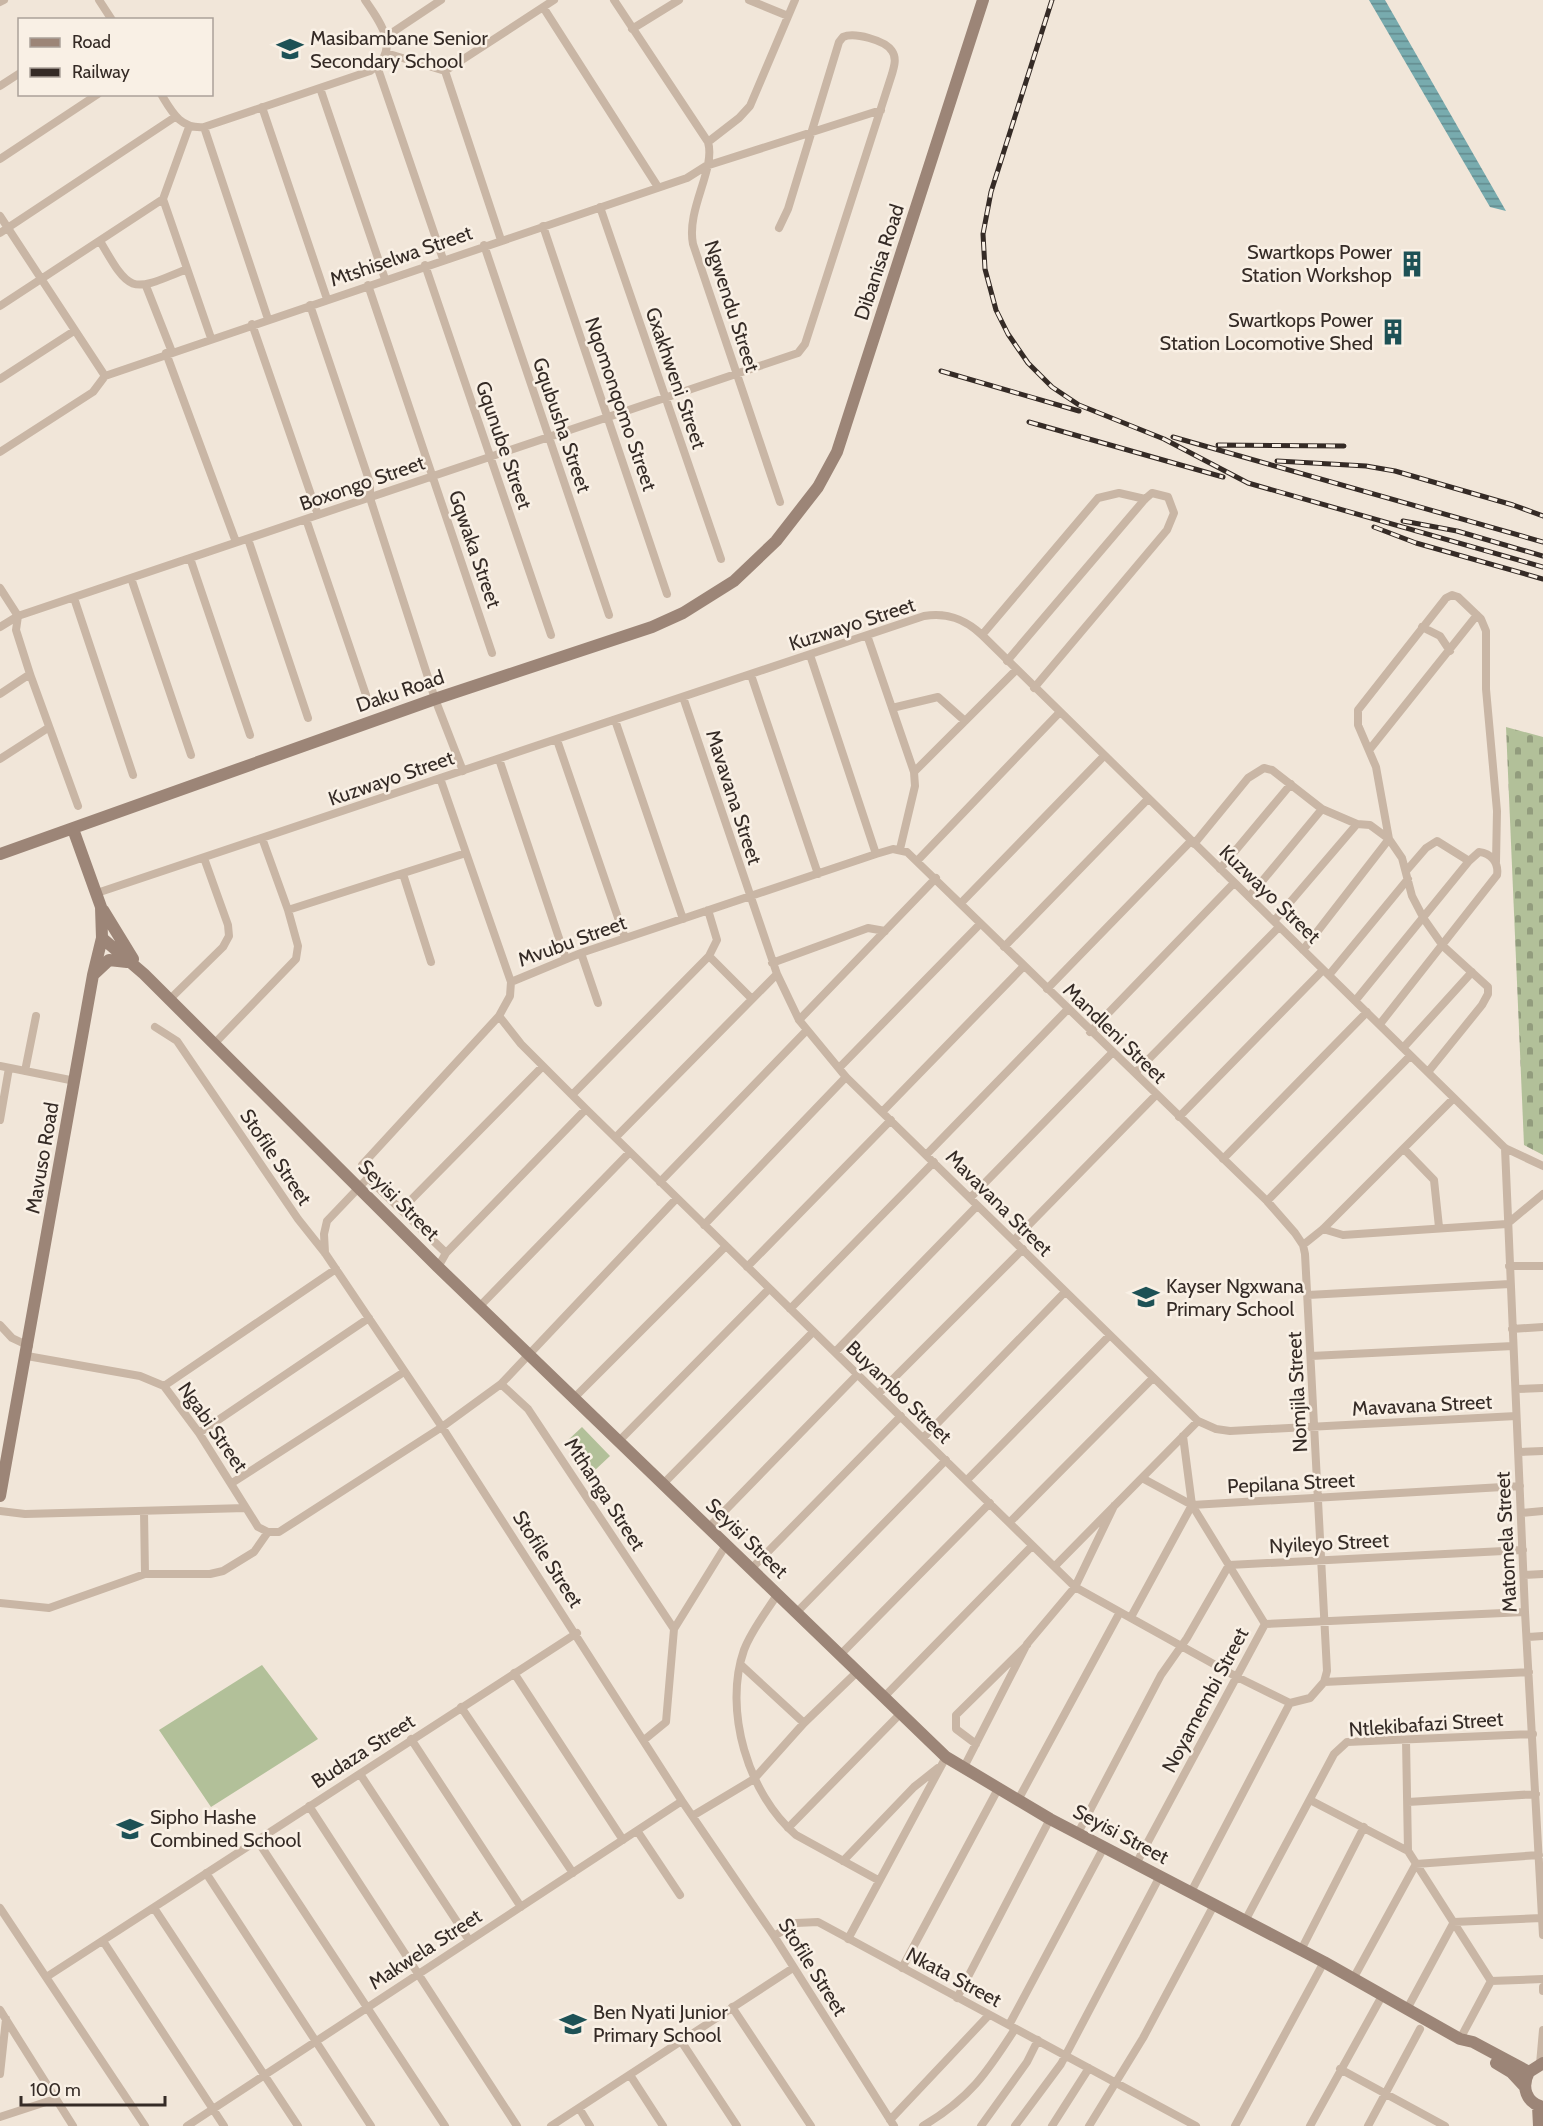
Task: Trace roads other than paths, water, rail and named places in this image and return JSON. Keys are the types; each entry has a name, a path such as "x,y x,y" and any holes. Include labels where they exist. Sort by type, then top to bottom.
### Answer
{"street":[{"path":"99,0 107,18"},
{"path":"162,96 175,117 189,127 204,127 377,66 386,53 387,36 365,0"},
{"path":"387,36 441,0"},
{"path":"445,71 554,0"},
{"path":"614,0 708,142 739,118 750,106 795,0"},
{"path":"633,29 679,0"},
{"path":"749,0 788,16"},
{"name":"Dibanisa Road","path":"790,525 829,469 847,426 983,0"},
{"path":"543,7 658,187"},
{"path":"779,228 788,209 839,42 848,35 885,45 893,52 895,64 881,110"},
{"path":"386,53 445,71"},
{"path":"377,66 443,259"},
{"path":"445,71 501,240"},
{"path":"0,86 18,74"},
{"path":"320,88 385,279"},
{"path":"0,159 96,96"},
{"path":"262,107 327,299"},
{"name":"Mtshiselwa Street","path":"105,376 483,245 687,178 706,166 881,110"},
{"name":"Boxongo Street","path":"0,627 18,616 608,418 802,350 881,110"},
{"path":"4,230 175,117"},
{"path":"0,306 163,200 189,127"},
{"path":"204,127 268,319"},
{"name":"Ngwendu Street","path":"708,142 710,148 695,204 691,237 780,502"},
{"path":"163,200 211,338"},
{"name":"Gxakhweni Street","path":"600,207 721,559"},
{"path":"0,216 4,230 105,376 93,392 0,452"},
{"name":"Nqomonqomo Street","path":"543,226 667,594"},
{"path":"100,241 123,278 146,286 187,269"},
{"name":"Gqubusha Street","path":"483,245 609,615"},
{"name":"Gqunube Street","path":"425,265 551,635"},
{"name":"Gqwaka Street","path":"368,285 492,653"},
{"path":"146,286 236,542"},
{"path":"310,305 370,483 370,498 435,699 463,771"},
{"path":"252,324 318,515"},
{"path":"0,379 74,331"},
{"path":"982,635 1098,498 1119,493 1145,499"},
{"path":"1007,661 1145,499 1152,493 1168,497 1174,513 1170,525 1135,572 1034,688"},
{"path":"306,519 366,695"},
{"name":"Daku Road","path":"0,854 435,699 652,627 683,613 734,581 790,525"},
{"path":"248,539 308,718"},
{"path":"190,558 250,735"},
{"path":"131,578 191,755"},
{"path":"0,588 18,616 16,630 48,728 78,806"},
{"path":"1303,950 1389,839 1370,749 1358,725 1358,710 1446,598 1458,597 1477,615 1485,627 1488,639 1486,689 1497,811 1497,875 1380,1024"},
{"path":"74,598 133,775"},
{"name":"Kuzwayo Street","path":"97,893 867,635 938,614 959,619 982,635 1103,757 1193,842 1505,1148 1543,1166"},
{"path":"1370,749 1477,615"},
{"path":"1422,627 1440,636 1450,651"},
{"path":"867,635 914,772 915,786 900,849"},
{"path":"810,655 876,854"},
{"path":"914,772 1016,670"},
{"path":"0,694 30,674"},
{"path":"751,675 818,874"},
{"name":"Mavavana Street","path":"683,697 772,963 799,1020 846,1077 1198,1421 1216,1429 1230,1431 1516,1416"},
{"path":"892,708 938,697 965,721"},
{"path":"917,861 1059,713"},
{"path":"615,720 683,919"},
{"path":"0,759 48,728"},
{"path":"557,740 625,938"},
{"path":"961,903 1103,757"},
{"path":"499,759 566,959"},
{"path":"1047,989 1193,842 1256,771 1269,768 1322,809 1357,824 1370,825 1389,839 1402,858 1412,896 1424,919 1443,946 1486,983 1486,999 1428,1072"},
{"path":"440,778 511,981"},
{"path":"1220,869 1291,784"},
{"path":"1004,947 1147,800"},
{"path":"1249,897 1322,809"},
{"path":"1135,1073 1276,924 1357,824"},
{"name":"Mavuso Road","path":"0,1496 28,1351 93,975 102,938 101,907 73,829"},
{"path":"214,1044 296,959 298,946 288,910 262,838"},
{"path":"1179,1117 1326,973 1407,875 1426,848 1437,842 1469,861"},
{"name":"Mvubu Street","path":"326,1253 324,1234 327,1221 368,1178 362,1165 499,1016 510,996 511,981 625,938 876,854 900,849"},
{"name":"Mandleni Street","path":"900,849 936,878 1067,1010 1267,1202 1303,1245"},
{"path":"1355,1001 1469,861 1481,852 1496,862"},
{"path":"288,910 466,853"},
{"path":"169,1000 224,947 229,936 228,925 204,858"},
{"path":"403,874 431,962"},
{"path":"799,1020 936,878"},
{"path":"1090,1032 1234,883"},
{"path":"101,907 144,974"},
{"path":"572,1095 709,956 717,940 708,910"},
{"path":"839,1068 980,924"},
{"path":"772,963 868,928 885,931"},
{"name":"Seyisi Street","path":"102,938 144,974 438,1267 856,1673 901,1713 943,1762 963,1769 1050,1819 1323,1962 1460,2038 1473,2042 1529,2072"},
{"path":"581,953 598,1003"},
{"path":"709,956 751,998"},
{"path":"93,975 109,960 130,962"},
{"path":"883,1112 1024,966"},
{"path":"1404,1048 1472,972"},
{"path":"616,1137 777,974"},
{"path":"926,1155 1067,1010"},
{"path":"1223,1160 1366,1012"},
{"path":"25,1071 36,1016"},
{"name":"Buyambo Street","path":"499,1016 543,1066 616,1137 629,1153 1075,1587 1182,1644 1237,1677 1290,1703"},
{"name":"Stofile Street","path":"155,1027 177,1041 298,1219 326,1253 577,1633 682,1801 694,1815 774,1936 892,2123"},
{"path":"660,1182 807,1030"},
{"path":"970,1198 1112,1053"},
{"path":"1267,1202 1410,1056"},
{"path":"402,1209 543,1066"},
{"path":"0,1120 5,1067 75,1081"},
{"path":"704,1225 846,1077"},
{"path":"1014,1240 1156,1095"},
{"path":"1303,1245 1323,1229 1454,1098"},
{"path":"438,1267 446,1253 586,1109"},
{"path":"747,1267 891,1120"},
{"name":"Matomela Street","path":"1505,1148 1525,1612 1533,1734 1539,1769 1536,1794 1540,1830 1543,1935"},
{"path":"1404,1149 1434,1179 1439,1227"},
{"path":"480,1306 629,1153"},
{"path":"790,1309 934,1162"},
{"path":"368,1178 446,1253"},
{"path":"1323,1229 1343,1235 1507,1224 1543,1194"},
{"path":"0,1603 49,1608 145,1574 223,1572 254,1552 268,1532 279,1532 442,1427 501,1384 528,1352 676,1199"},
{"path":"835,1352 977,1206"},
{"name":"Nomjila Street","path":"1303,1245 1316,1428 1327,1671 1324,1682"},
{"path":"574,1398 725,1247"},
{"path":"878,1394 1023,1249"},
{"path":"1509,1266 1543,1266"},
{"path":"164,1386 336,1269"},
{"path":"1308,1295 1510,1284"},
{"path":"618,1442 769,1289"},
{"path":"923,1437 1065,1292"},
{"path":"199,1433 369,1318"},
{"path":"0,1325 28,1351"},
{"path":"1512,1329 1543,1327"},
{"path":"663,1484 813,1332"},
{"path":"967,1480 1110,1335"},
{"path":"1311,1356 1513,1346"},
{"name":"Ngabi Street","path":"28,1351 140,1376 164,1386 199,1433 258,1527 268,1532"},
{"path":"232,1483 404,1372"},
{"path":"708,1528 858,1374"},
{"path":"1010,1522 1154,1378"},
{"name":"Mthanga Street","path":"501,1384 528,1408 674,1629"},
{"path":"1516,1389 1543,1388"},
{"path":"751,1569 901,1416"},
{"path":"1055,1566 1198,1421"},
{"path":"1183,1436 1192,1505 1265,1623"},
{"path":"1519,1452 1543,1451"},
{"path":"795,1613 946,1460"},
{"path":"1142,1478 1192,1505"},
{"name":"Pepilana Street","path":"1192,1505 1520,1486"},
{"path":"839,1656 990,1503"},
{"path":"1131,1617 1192,1505"},
{"path":"976,1744 956,1730 956,1715 1027,1644 1075,1587 1114,1506"},
{"path":"0,1511 25,1514 246,1508"},
{"path":"144,1511 145,1574"},
{"path":"1522,1513 1543,1512"},
{"path":"644,1740 666,1722 674,1629 726,1545"},
{"path":"884,1698 1032,1546"},
{"name":"Nyileyo Street","path":"1229,1565 1523,1550"},
{"path":"1078,1833 1161,1675 1229,1565"},
{"path":"1524,1575 1543,1574"},
{"path":"777,1594 745,1647 741,1665 736,1713 754,1779 788,1828 803,1840 878,1880"},
{"path":"1018,1800 1119,1612"},
{"name":"Noyamembi Street","path":"1136,1864 1265,1623 1525,1612"},
{"name":"Budaza Street","path":"48,1976 577,1633"},
{"path":"1528,1637 1543,1636"},
{"path":"963,1769 1027,1644"},
{"path":"741,1665 804,1723"},
{"path":"1191,1892 1290,1703 1310,1698 1324,1682 1529,1671"},
{"path":"514,1673 623,1840"},
{"path":"694,1815 754,1779 804,1723 856,1673"},
{"path":"1531,1703 1543,1702"},
{"path":"461,1707 573,1873"},
{"path":"788,1828 901,1713"},
{"name":"Ntlekibafazi Street","path":"1245,1921 1334,1754 1347,1742 1533,1734"},
{"path":"411,1739 521,1907"},
{"path":"1406,1740 1408,1851"},
{"path":"843,1861 914,1787 943,1762"},
{"path":"848,1939 943,1762"},
{"path":"360,1774 469,1940"},
{"path":"902,1968 998,1789"},
{"path":"1408,1802 1536,1794"},
{"path":"1310,1800 1408,1851 1495,1981"},
{"name":"Makwela Street","path":"187,2126 682,1801"},
{"path":"309,1806 518,2126"},
{"path":"957,1998 1050,1819"},
{"path":"1300,1950 1364,1827"},
{"path":"638,1832 680,1895"},
{"path":"257,1840 445,2126"},
{"path":"923,2126 952,2108 977,2085 1012,2027 1104,1847"},
{"path":"1416,1864 1539,1855"},
{"path":"1353,1979 1416,1864"},
{"path":"206,1873 371,2126"},
{"path":"1015,2126 1052,2079 1160,1876"},
{"path":"1089,2126 1117,2084 1214,1905"},
{"path":"0,1908 48,1976 145,2126"},
{"path":"154,1908 298,2126"},
{"path":"1454,1922 1542,1918"},
{"name":"Nkata Street","path":"774,1936 796,1923 810,1921 818,1923 1066,2054 1196,2126"},
{"path":"1407,2009 1454,1922"},
{"path":"103,1941 224,2126"},
{"path":"1234,2126 1323,1962"},
{"path":"551,2126 793,1968"},
{"path":"1495,1981 1543,1979"},
{"path":"1460,2038 1495,1981"},
{"path":"1310,2126 1382,1996"},
{"path":"732,2007 811,2126"},
{"path":"0,2010 73,2126"},
{"path":"892,2123 989,2015"},
{"path":"0,2074 6,2019"},
{"path":"1368,2126 1419,2029"},
{"path":"1524,2086 1529,2072 1541,2064 1543,2030"},
{"name":"Seyisi Street","path":"1460,2038 1469,2047 1511,2072 1524,2086 1528,2098 1541,2107"},
{"path":"981,2126 1022,2069 1038,2040"},
{"path":"681,2041 737,2126"},
{"path":"1052,2126 1089,2068"},
{"path":"1340,2069 1429,2122 1445,2126"},
{"path":"630,2074 663,2126"},
{"path":"0,2116 55,2098"},
{"path":"1539,2126 1541,2107"},
{"path":"579,2108 590,2126"}],"water":[{"path":"1369,0 1385,0 1506,211 1490,207"}],"railway":[{"path":"1052,0 991,192 983,234 985,269 996,310 1008,334 1028,363 1052,387 1079,405 1164,439 1248,483 1543,567"},
{"path":"941,371 1079,411"},
{"path":"1029,422 1223,477"},
{"path":"1173,437 1543,542"},
{"path":"1218,445 1344,446"},
{"path":"1277,461 1366,466 1395,471 1543,516"},
{"path":"1403,521 1457,531 1543,556"},
{"path":"1374,527 1416,543 1543,579"}],"place":[{"name":"Masibambane Senior Secondary School","path":"290,49"},
{"name":"Swartkops Power Station Workshop","path":"1412,264"},
{"name":"Swartkops Power Station Locomotive Shed","path":"1393,332"},
{"name":"Kayser Ngxwana Primary School","path":"1146,1297"},
{"name":"Sipho Hashe Combined School","path":"130,1829"},
{"name":"Ben Nyati Junior Primary School","path":"573,2024"}]}
